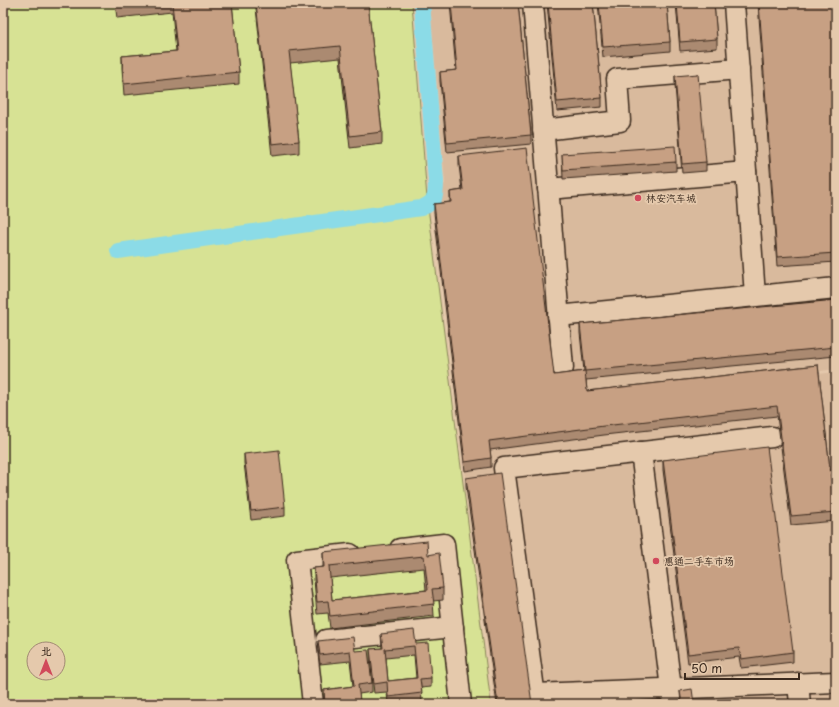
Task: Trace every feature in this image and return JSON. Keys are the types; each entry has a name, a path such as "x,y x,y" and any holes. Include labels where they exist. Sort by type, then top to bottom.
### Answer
{"lane":[{"path":"533,3 562,368"},
{"path":"734,3 755,296"},
{"path":"543,130 620,121 617,80 739,69"},
{"path":"548,189 746,172"},
{"path":"558,316 836,288"},
{"path":"772,436 504,468 536,699 672,696 798,683 836,682"},
{"path":"641,452 672,696"},
{"path":"313,704 298,560 444,544 461,704"},
{"path":"306,642 453,627"},
{"path":"798,683 800,704"}],"shaded area":[{"path":"430,3 836,3 836,369 665,391 836,372 836,704 495,704 458,417 434,213 445,183"}],"green space":[{"path":"3,3 412,3 427,199 491,704 3,704"}],"building":[{"path":"116,3 146,3 117,6"},
{"path":"172,3 232,3 239,72 124,84 122,56 177,51"},
{"path":"256,3 368,3 382,132 350,136 340,46 289,51 299,141 272,144"},
{"path":"451,3 518,3 531,135 447,143 440,72 457,70"},
{"path":"548,3 593,3 602,98 557,102"},
{"path":"599,3 667,3 670,42 603,47"},
{"path":"677,3 714,3 717,39 680,42"},
{"path":"759,3 835,3 836,253 777,257"},
{"path":"698,74 706,162 682,164 675,76"},
{"path":"675,146 676,162 563,170 562,154"},
{"path":"527,148 554,375 585,371 587,391 818,365 835,512 791,516 777,406 489,441 491,458 465,462 434,204 451,202 450,192 463,190 459,156"},
{"path":"836,300 836,347 585,371 580,324"},
{"path":"767,447 793,652 741,659 739,648 688,654 663,460"},
{"path":"279,450 285,507 251,511 244,454"},
{"path":"500,473 532,704 498,704 466,478"},
{"path":"427,541 428,555 439,553 443,588 432,589 434,604 330,616 328,601 317,602 314,568 324,567 323,552","holes":["424,556 428,590 332,600 329,566"]},
{"path":"414,630 416,644 428,643 431,678 420,679 422,693 388,697 387,682 374,684 370,649 383,648 381,634","holes":["414,646 417,678 388,681 385,649"]},
{"path":"353,637 355,651 368,650 372,683 358,685 360,701 325,704 324,690 354,686 350,651 320,655 318,641"},
{"path":"692,689 694,704 682,704 680,691"}],"waterway":[{"path":"118,251 421,208 430,204 435,195 436,181 422,3"}],"place":[{"name":"林安汽车城","path":"638,198"},
{"name":"惠通二手车市场","path":"656,561"}]}
